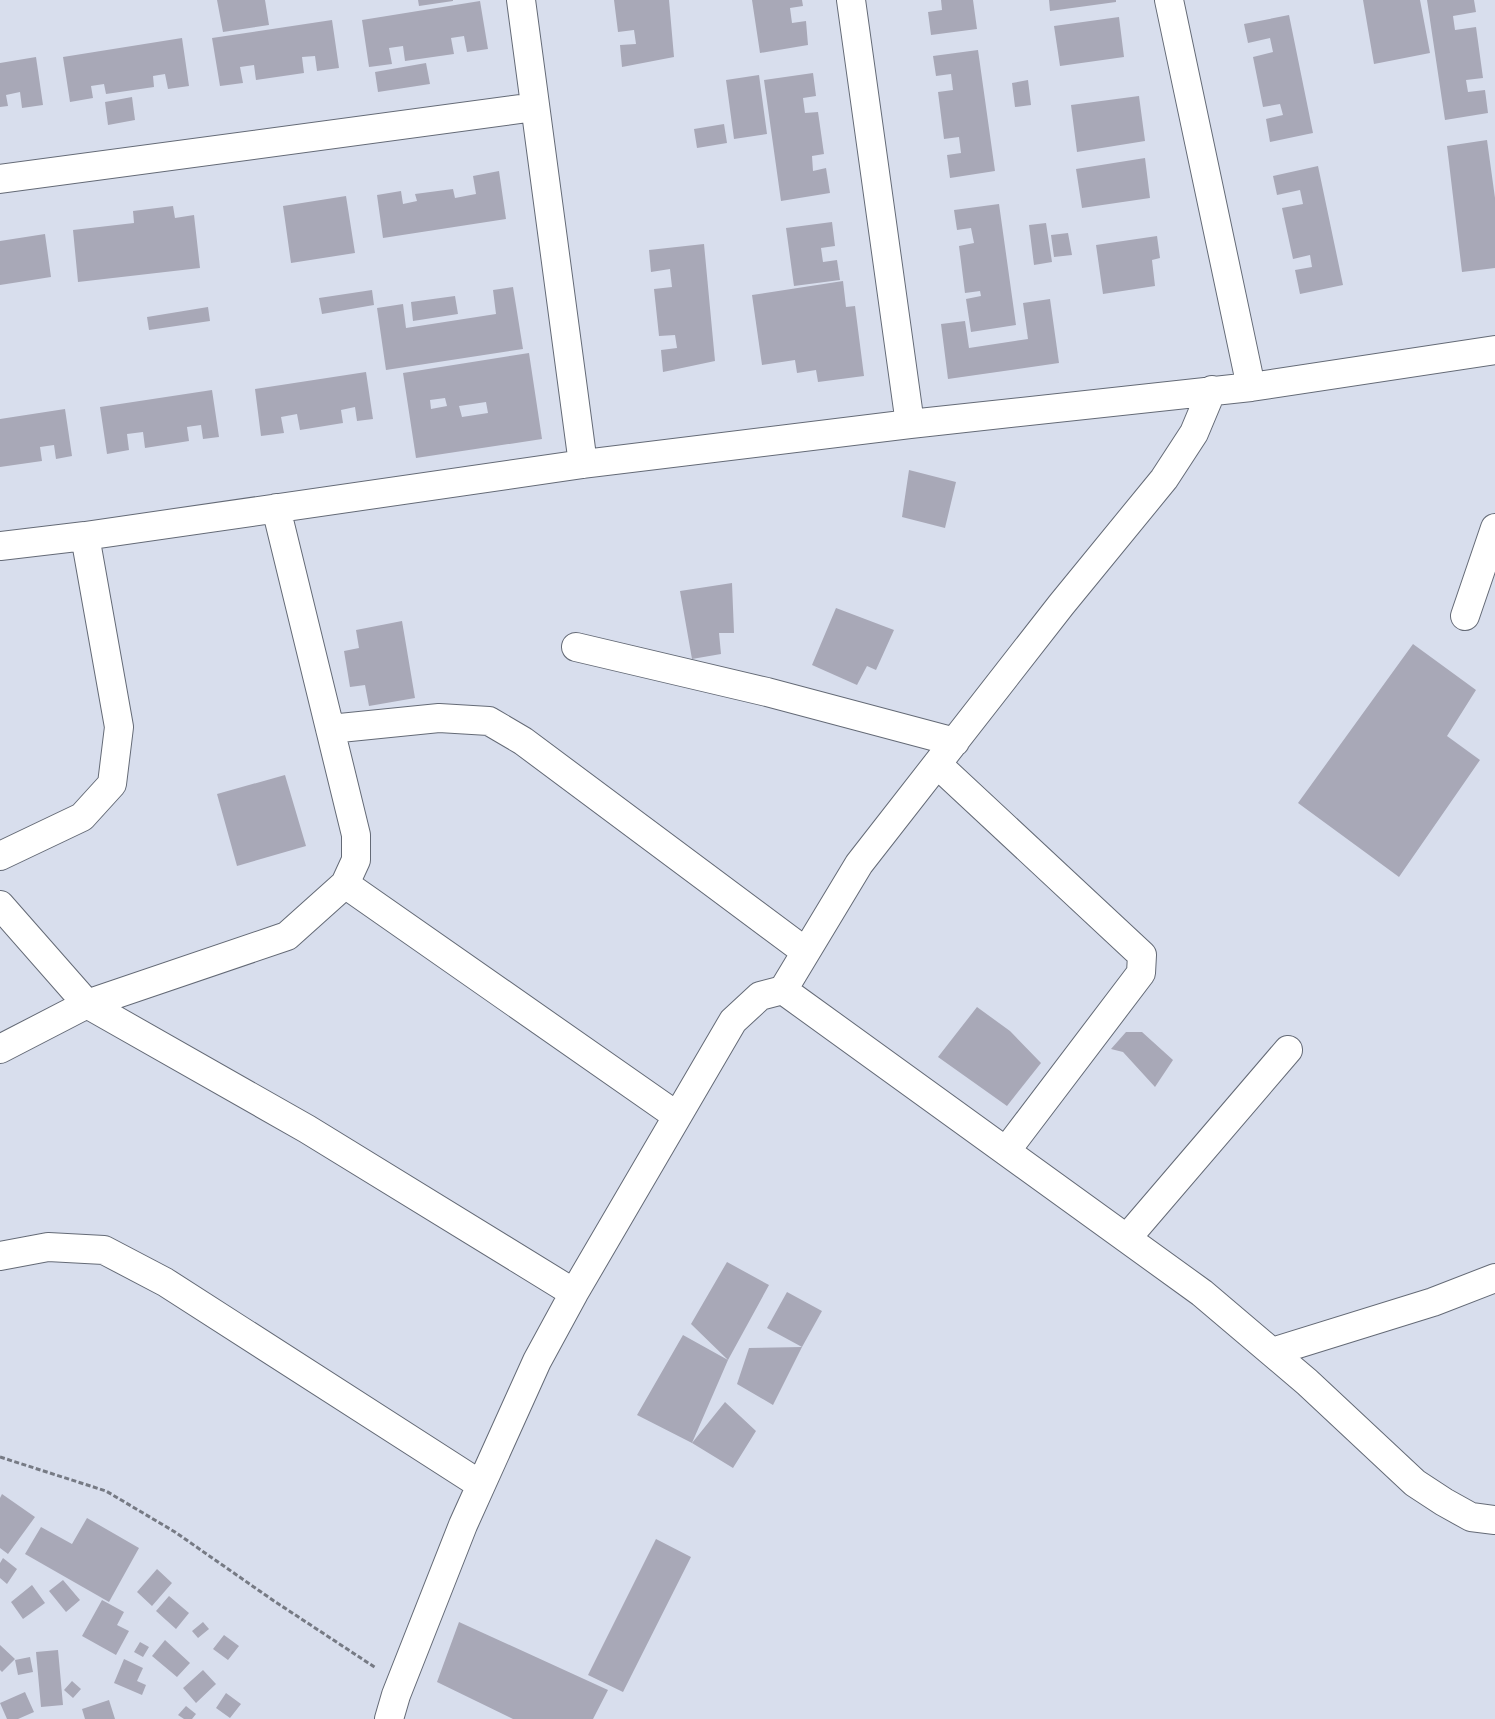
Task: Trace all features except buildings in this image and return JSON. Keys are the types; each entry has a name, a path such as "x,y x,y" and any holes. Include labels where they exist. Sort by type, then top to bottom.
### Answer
{"street":[{"path":"521,0 583,464"},
{"path":"850,0 910,424"},
{"path":"1169,0 1251,387"},
{"path":"0,179 535,107"},
{"path":"0,546 84,536 583,464 910,424 1251,387 1495,350"},
{"path":"389,1719 400,1684 463,1525 537,1361 574,1293 733,1021 760,996 784,990 859,864 1061,604 1164,479 1194,433 1212,390"},
{"path":"0,1049 87,1004 287,936 345,884 356,860 356,835 276,508"},
{"path":"1465,616 1495,528"},
{"path":"0,856 82,817 112,784 119,726 84,536"},
{"path":"576,647 767,692 955,742"},
{"path":"330,729 439,718 489,721 523,741 806,952"},
{"path":"937,764 1142,955 1141,973 1006,1151"},
{"path":"345,884 677,1116"},
{"path":"0,905 87,1004 307,1128 574,1293"},
{"path":"784,990 1202,1293 1307,1382 1415,1483 1472,1517 1495,1520"},
{"path":"1127,1238 1288,1050"},
{"path":"0,1256 48,1247 104,1250 165,1282 481,1485"},
{"path":"1272,1352 1433,1302 1495,1278"}],"path":[{"path":"0,1457 106,1491 175,1532 274,1601 400,1684"}]}
